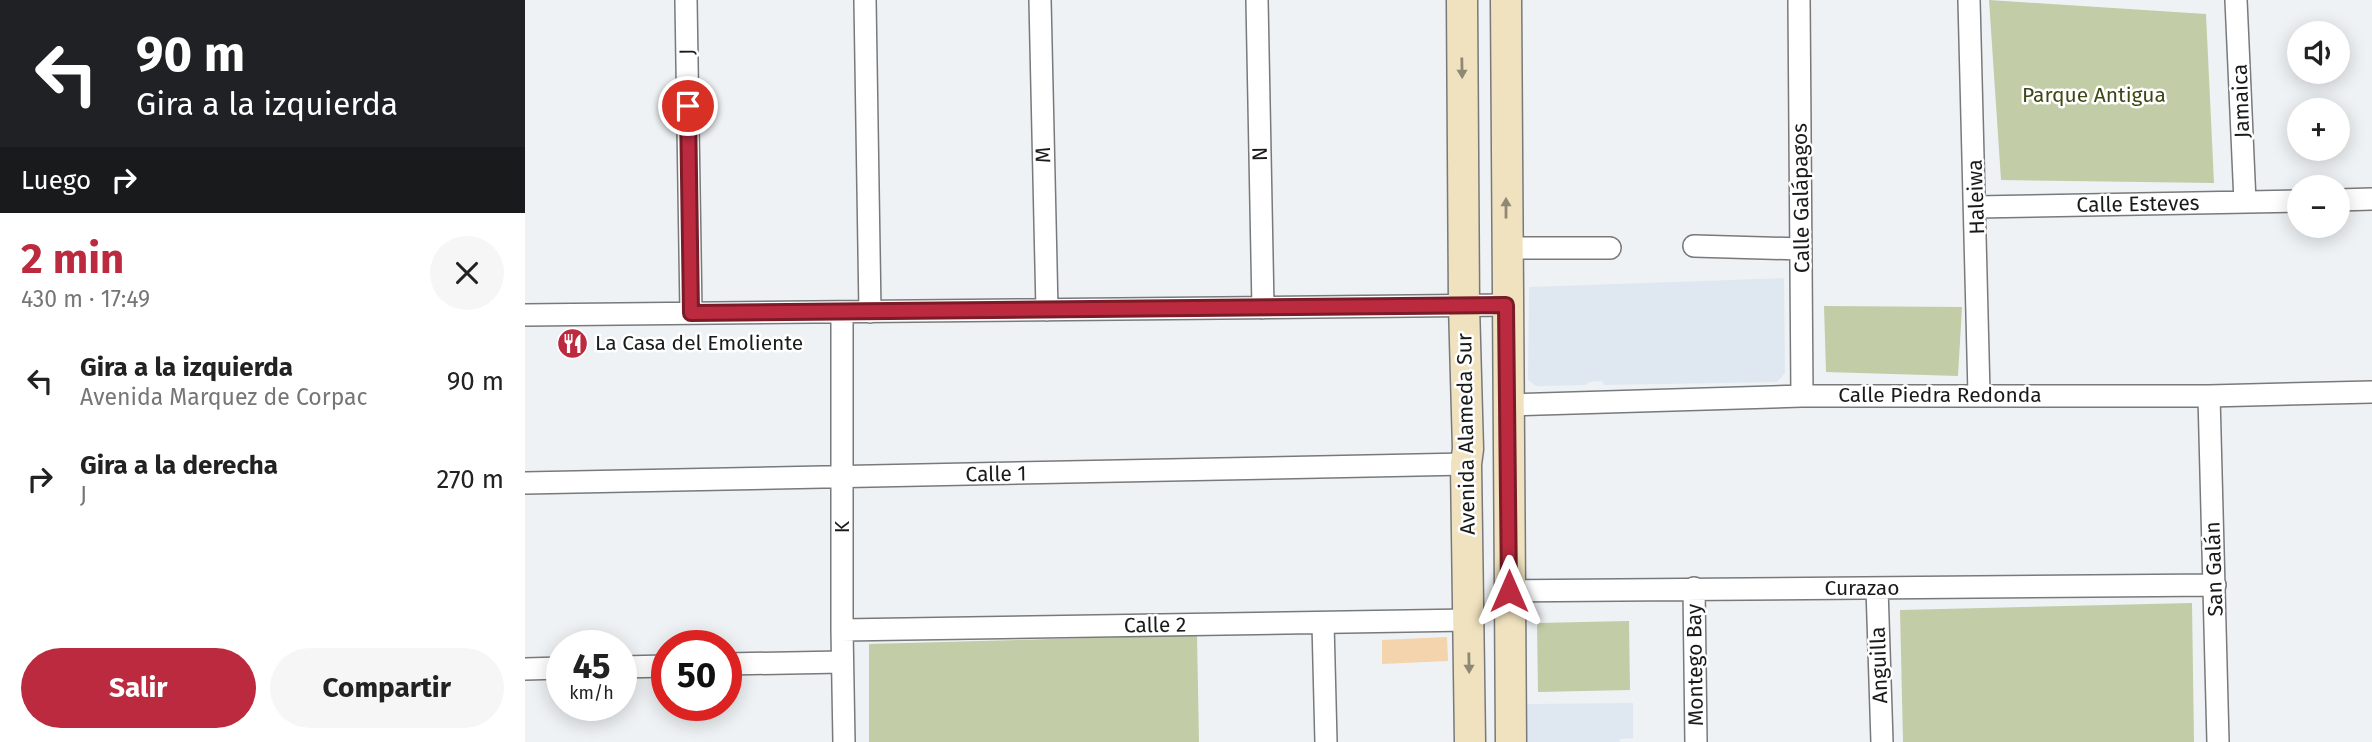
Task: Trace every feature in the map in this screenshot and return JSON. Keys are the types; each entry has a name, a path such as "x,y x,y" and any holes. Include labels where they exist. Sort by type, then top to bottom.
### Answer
{"main road":[{"name":"Avenida Alameda Sur","path":"1462,0 1470,742"},
{"name":"Avenida Alameda Sur","path":"1506,0 1511,742"}],"street":[{"name":"J","path":"686,0 691,313"},
{"path":"865,0 870,312"},
{"name":"M","path":"1040,0 1047,310"},
{"name":"N","path":"1257,0 1263,308"},
{"name":"Calle Galápagos","path":"1799,0 1802,396"},
{"name":"Haleiwa","path":"1969,0 1979,394"},
{"name":"Jamaica","path":"2236,0 2245,202"},
{"path":"2350,200 2372,199"},
{"name":"Calle Esteves","path":"1976,207 2287,201"},
{"path":"1694,246 1801,249"},
{"path":"1506,248 1609,248"},
{"path":"525,315 1506,305"},
{"name":"K","path":"842,312 844,742"},
{"name":"Calle Piedra Redonda","path":"1507,405 1802,396 2209,396 2372,392"},
{"name":"San Galán","path":"2209,396 2218,742"},
{"name":"Calle 1","path":"525,483 1467,464"},
{"name":"Curazao","path":"1509,591 1693,587 2215,585"},
{"name":"Montego Bay","path":"1693,587 1696,742"},
{"name":"Anguilla","path":"1877,588 1882,742"},
{"name":"Calle 2","path":"842,630 1468,620"},
{"path":"1323,623 1326,742"},
{"path":"742,664 842,662"},
{"path":"525,668 546,668"}],"shaded area":[{"path":"1784,278 1785,373 1777,382 1604,385 1602,381 1585,385 1536,386 1528,380 1529,287"},
{"path":"1633,703 1633,738 1620,739 1620,742 1525,742 1525,704"}],"green space":[{"name":"Parque Antigua","path":"1989,0 2206,14 2214,183 2001,180"},
{"path":"1824,306 1962,307 1958,376 1826,372"},
{"path":"2192,603 2194,742 1903,742 1900,610"},
{"path":"1629,621 1630,690 1538,692 1537,623"},
{"path":"1197,635 1199,742 869,742 869,644"}],"building":[{"path":"1447,637 1448,661 1382,664 1382,640"}],"place":[{"name":"La Casa del Emoliente","path":"572,343"}],"route":[{"path":"688,106 691,313 1506,305 1509,591"}]}
